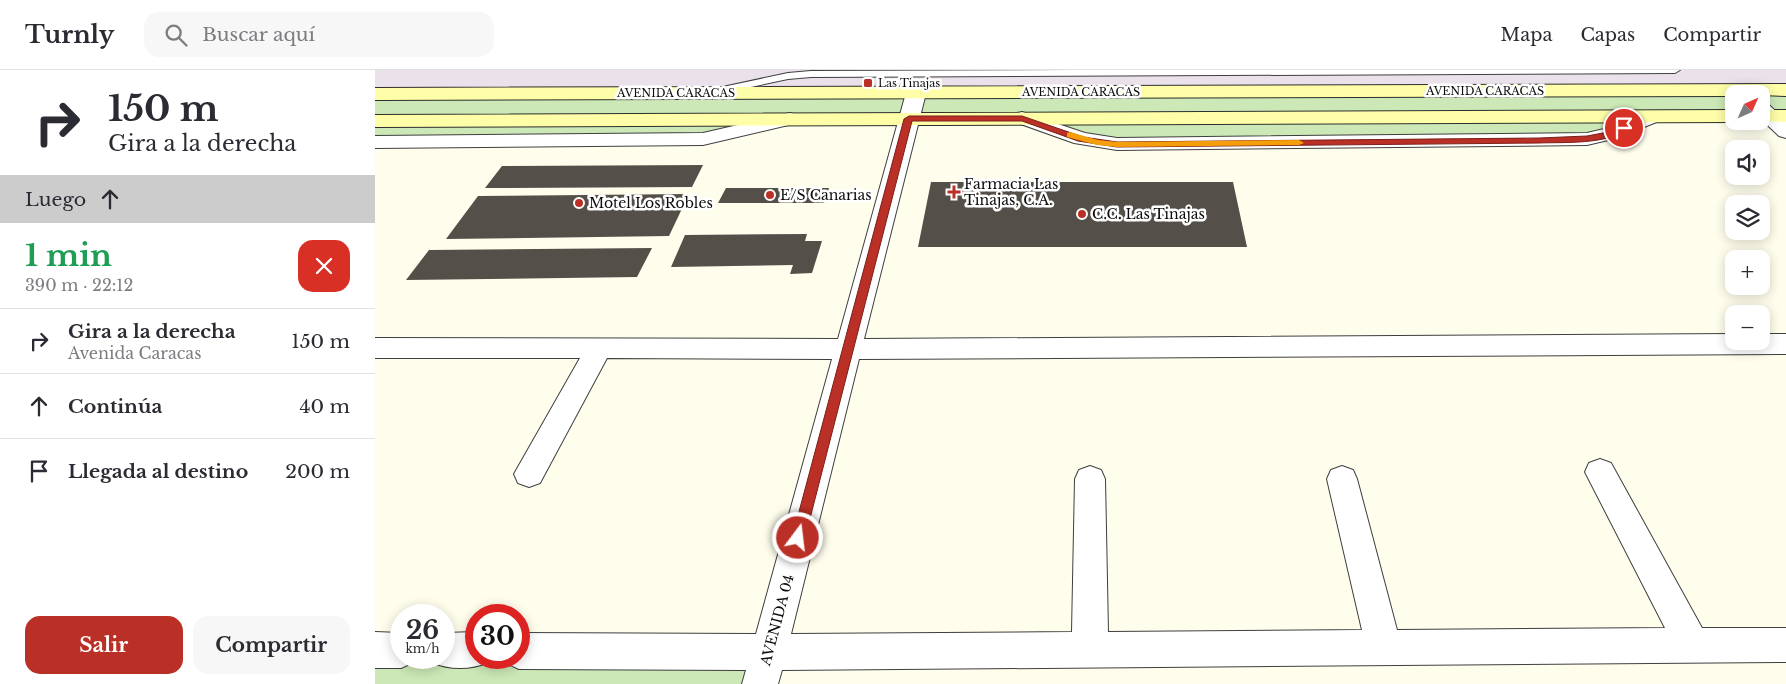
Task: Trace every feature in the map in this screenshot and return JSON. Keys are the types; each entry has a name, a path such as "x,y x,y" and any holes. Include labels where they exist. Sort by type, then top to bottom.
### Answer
{"street":[{"name":"AVENIDA CARACAS","path":"1770,91 1786,90"},
{"name":"AVENIDA CARACAS","path":"375,94 1725,92"},
{"name":"AVENIDA 04","path":"764,668 916,93"},
{"path":"1770,114 1786,132"},
{"name":"AVENIDA CARACAS","path":"375,121 1022,118 1081,139 1117,144 1587,139 1610,134 1652,117 1725,116"},
{"path":"375,142 695,139 724,135 789,119"},
{"path":"375,348 848,349 1786,344"},
{"path":"529,474 599,348"},
{"path":"1600,472 1693,646"},
{"path":"1090,478 1090,650"},
{"path":"1342,479 1384,648"},
{"path":"530,651 764,668 1090,650 1786,645"},
{"path":"375,650 390,650"}],"lane":[{"path":"706,93 788,76 891,72 1675,70"},
{"path":"891,72 907,81 916,93"}],"shaded area":[{"path":"375,70 1786,70 1786,90 1770,90 1770,85 1725,85 1725,90 375,94"}],"green space":[{"path":"1725,91 1725,116 1652,117 1610,134 1117,144 1022,118 790,119 724,135 375,142 375,94"},
{"path":"1770,91 1786,91 1786,116 1770,116"},
{"path":"375,650 390,650 390,669 455,669 455,650 465,650 465,669 530,669 530,651 769,652 760,684 375,684"}],"building":[{"path":"703,165 692,187 485,188 502,166"},
{"name":"C.C. Las Tinajas","path":"931,182 1233,182 1247,247 918,247"},
{"path":"726,188 829,188 824,203 718,203"},
{"path":"689,194 669,236 446,239 478,196"},
{"path":"807,234 805,241 822,241 812,273 790,274 793,265 671,267 685,235"},
{"path":"652,248 637,277 406,280 429,250"}],"slow traffic":[{"path":"1070,135 1097,143 1117,144 1299,143"}],"place":[{"name":"Las Tinajas","path":"868,83"},
{"name":"Farmacia Las Tinajas, C.A.","path":"954,192"},
{"name":"E/S Canarias","path":"770,195"},
{"name":"Motel Los Robles","path":"579,203"},
{"name":"C.C. Las Tinajas","path":"1082,214"}],"route":[{"path":"798,538 909,119 1022,118 1081,139 1097,143 1117,144 1539,141 1587,139 1610,134 1624,128"}]}
